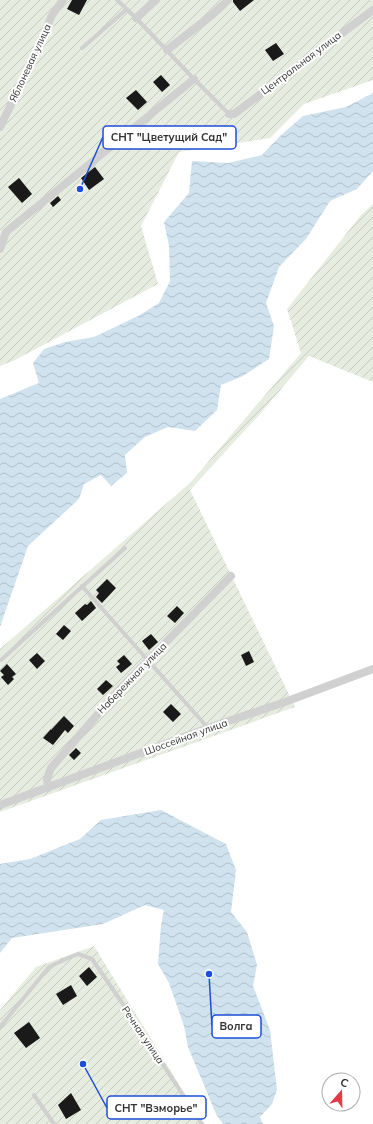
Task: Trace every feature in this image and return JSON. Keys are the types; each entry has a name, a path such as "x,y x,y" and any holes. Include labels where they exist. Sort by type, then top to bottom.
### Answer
{"street":[{"name":"Яблоневая улица","path":"0,127 32,62 52,15 63,0"},
{"path":"136,18 156,0"},
{"path":"167,50 212,15 228,0"},
{"name":"Центральная улица","path":"229,114 234,114 373,10"},
{"path":"0,249 6,232 194,79"},
{"path":"0,226 6,232"},
{"name":"Набережная улица","path":"48,788 47,779 51,768 119,690 231,576"},
{"name":"Шоссейная улица","path":"0,805 208,728 373,670"}],"lane":[{"path":"117,0 229,114"},
{"path":"82,48 127,9"},
{"path":"1,660 125,548"},
{"path":"82,586 208,728"},
{"name":"Речная улица","path":"0,1027 49,967 78,954 92,960 129,1013 202,1124"},
{"path":"34,1094 54,1124"}],"shaded area":[{"path":"0,0 373,0 373,80 304,104 270,138 179,152 141,226 158,284 15,360 0,366"},
{"path":"373,204 373,382 309,356 260,414 190,490 295,707 0,812 0,649 191,482 301,353 287,309 361,215"},
{"path":"94,946 199,1117 205,1124 0,1124 0,1010 36,967"}],"water":[{"path":"373,93 373,171 357,189 330,201 306,239 279,267 266,303 274,326 269,359 243,376 221,385 217,410 195,431 168,427 145,437 125,455 127,473 111,486 101,475 84,484 79,499 28,546 0,627 0,399 39,383 33,363 44,349 65,342 94,337 138,316 159,303 170,281 169,246 164,222 189,193 192,161 228,163 262,155 280,136 303,116 346,107"},
{"path":"161,810 226,844 236,870 231,912 247,932 257,965 253,986 270,1030 277,1090 272,1104 260,1117 263,1124 223,1124 216,1114 188,1047 184,1026 169,983 158,964 161,925 164,910 145,905 103,924 12,938 0,953 0,864 30,859 80,839 101,820"}],"building":[{"path":"72,0 87,0 79,15 67,9"},
{"path":"233,0 254,0 240,11"},
{"path":"276,43 284,54 273,61 265,50"},
{"path":"161,75 170,85 162,92 153,82"},
{"path":"136,90 147,102 138,110 126,98"},
{"path":"95,167 104,179 89,190 81,178"},
{"path":"19,178 32,194 22,203 8,187"},
{"path":"58,196 61,200 53,207 50,203"},
{"path":"107,579 116,588 102,603 96,597 99,593 96,590"},
{"path":"91,601 96,608 82,621 75,613"},
{"path":"177,606 184,613 175,623 167,616"},
{"path":"64,625 71,631 63,640 56,634"},
{"path":"151,634 158,642 149,650 142,641"},
{"path":"249,651 254,662 246,666 241,655"},
{"path":"37,653 45,661 37,669 29,660"},
{"path":"124,655 132,664 121,673 116,667 120,664 117,661"},
{"path":"7,664 16,674 12,677 14,679 8,685 1,677 4,675 0,671"},
{"path":"106,680 113,686 103,695 97,689"},
{"path":"171,704 181,714 173,722 163,712"},
{"path":"64,716 74,726 68,733 65,730 53,745 43,738"},
{"path":"76,748 81,753 74,760 69,755"},
{"path":"89,967 97,977 87,986 79,976"},
{"path":"71,985 77,996 63,1005 56,994"},
{"path":"29,1022 40,1038 26,1048 14,1033"},
{"path":"71,1093 81,1110 66,1119 58,1105"}],"place":[{"name":"СНТ \"Цветущий Сад\"","path":"80,189"},
{"name":"Волга","path":"209,974"},
{"name":"СНТ \"Взморье\"","path":"83,1064"}]}
